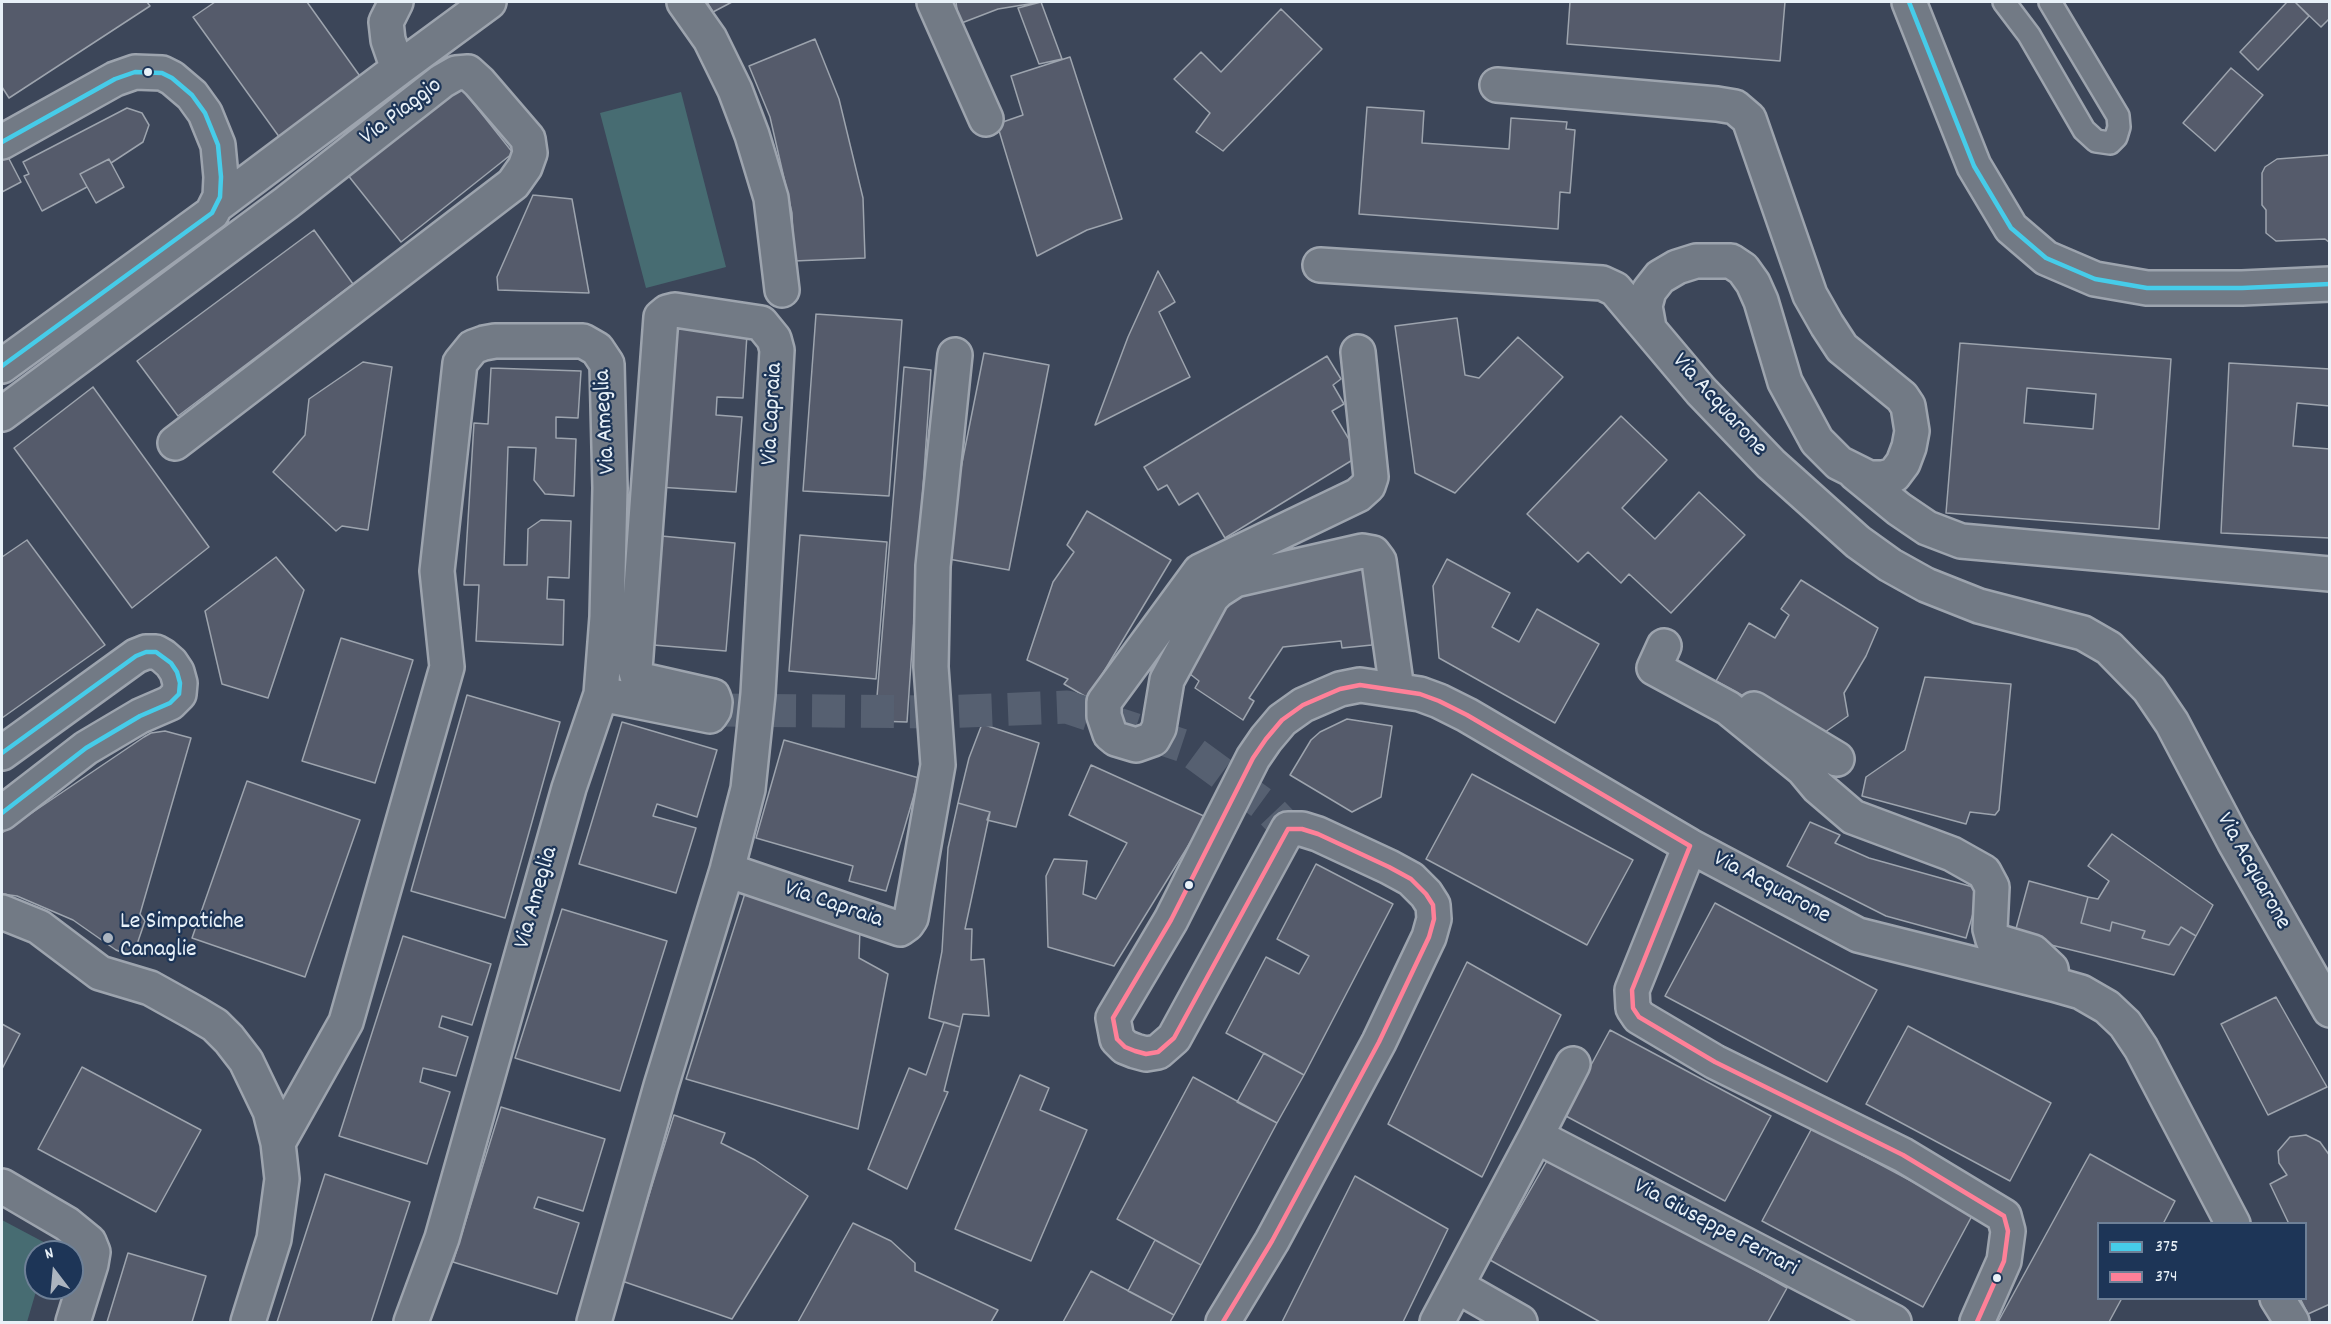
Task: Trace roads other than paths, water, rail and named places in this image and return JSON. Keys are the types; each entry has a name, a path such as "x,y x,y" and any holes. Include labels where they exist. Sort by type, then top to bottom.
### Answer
{"street":[{"name":"Via Piaggio","path":"396,2 386,22 388,40 398,69"},
{"name":"Via Piaggio","path":"2,366 198,224 212,213 217,205 489,2"},
{"path":"684,2 710,39 735,90 752,135 771,198 782,290"},
{"path":"934,2 986,119"},
{"path":"1909,2 1974,166 2011,228 2046,258 2095,279 2147,288 2242,288 2330,284"},
{"path":"2,142 115,79 135,72 162,73 172,78 192,95 210,124 218,145 221,166 220,197 217,205"},
{"name":"Via Piaggio","path":"2,414 286,203 442,81 456,73 468,72 528,139 530,153 528,160 513,184 175,443"},
{"path":"1497,85 1717,104 1735,107 1749,119 1810,295 1842,348 1902,396 1908,406 1912,430 1909,447 1903,463 1894,475 1869,478 1853,472"},
{"path":"1649,328 1645,306 1649,291 1660,277 1677,267 1696,261 1731,261 1743,269 1753,283 1761,301 1785,382 1817,441 1839,463 1927,528 1961,541 2330,574"},
{"name":"Via Acquarone","path":"1320,265 1602,283 1615,289 1701,391 1771,464 1858,542 1890,565 1926,585 1979,606 2084,633 2109,648 2149,689 2172,723 2234,841 2330,1010"},
{"name":"Via Capraia","path":"594,1323 748,789 758,694 777,350 774,339 760,323 675,310 667,312 661,318 634,669 638,679 711,706 601,694"},
{"name":"Via Ameglia","path":"279,1143 346,1022 437,709 447,667 437,571 457,373 460,363 472,347 495,341 583,341 597,349 607,364 610,488 607,617 601,694 569,788 442,1238 411,1323"},
{"path":"1358,352 1371,477 1368,486 1358,495 1200,571 1104,702 1104,717 1110,734 1116,739 1136,745 1153,739 1159,728 1167,680 1212,597 1218,591 1235,580 1362,551 1373,553 1379,561 1397,690"},
{"name":"Via Capraia","path":"726,870 900,929 911,918 938,765 931,668 933,566 955,355"},
{"path":"1664,646 1654,668 1728,708 1803,769 1818,787 1853,817 1952,854 1984,872 1992,887 1990,929 1993,940 2033,951 2051,969 2053,984"},
{"path":"2,753 146,652 156,652 164,656 177,672 180,682 179,694 170,703 140,716 86,748 2,813"},
{"path":"1707,697 1703,688 1708,684 1773,718 1837,759"},
{"path":"1223,1323 1272,1241 1379,1042 1429,937 1434,919 1433,905 1411,879 1318,834 1288,829 1167,1047 1158,1052 1146,1054 1125,1047 1117,1039 1113,1018 1171,920 1253,758 1282,720 1303,705 1340,689 1360,685 1420,694 1467,715 1690,846"},
{"name":"Via Acquarone","path":"1977,1323 2004,1261 2008,1231 2004,1216 1903,1155 1715,1062 1639,1017 1633,1008 1632,990 1690,846 1857,935 2081,992 2107,1007 2126,1024 2142,1048 2232,1222"},
{"path":"2,912 39,927 100,973 150,988 215,1026 229,1039 246,1061 270,1111 279,1143 282,1179 274,1239 248,1323"},
{"path":"1437,1323 1574,1064"},
{"name":"Via Giuseppe Ferrari","path":"1536,1136 1894,1323"},
{"path":"2,1186 67,1224 88,1242 93,1252 91,1264 73,1323"},
{"path":"1457,1286 1520,1323"},
{"path":"2278,1300 2292,1323"}],"lane":[{"path":"2004,2 2029,35 2084,130 2096,141 2110,142 2116,137 2119,127 2118,116 2050,2"}],"tunnel":[{"path":"714,710 943,712 1067,707 1184,746 1267,807 1288,829"}],"place":[{"name":"Le Simpatiche Canaglie","path":"108,938"}]}
